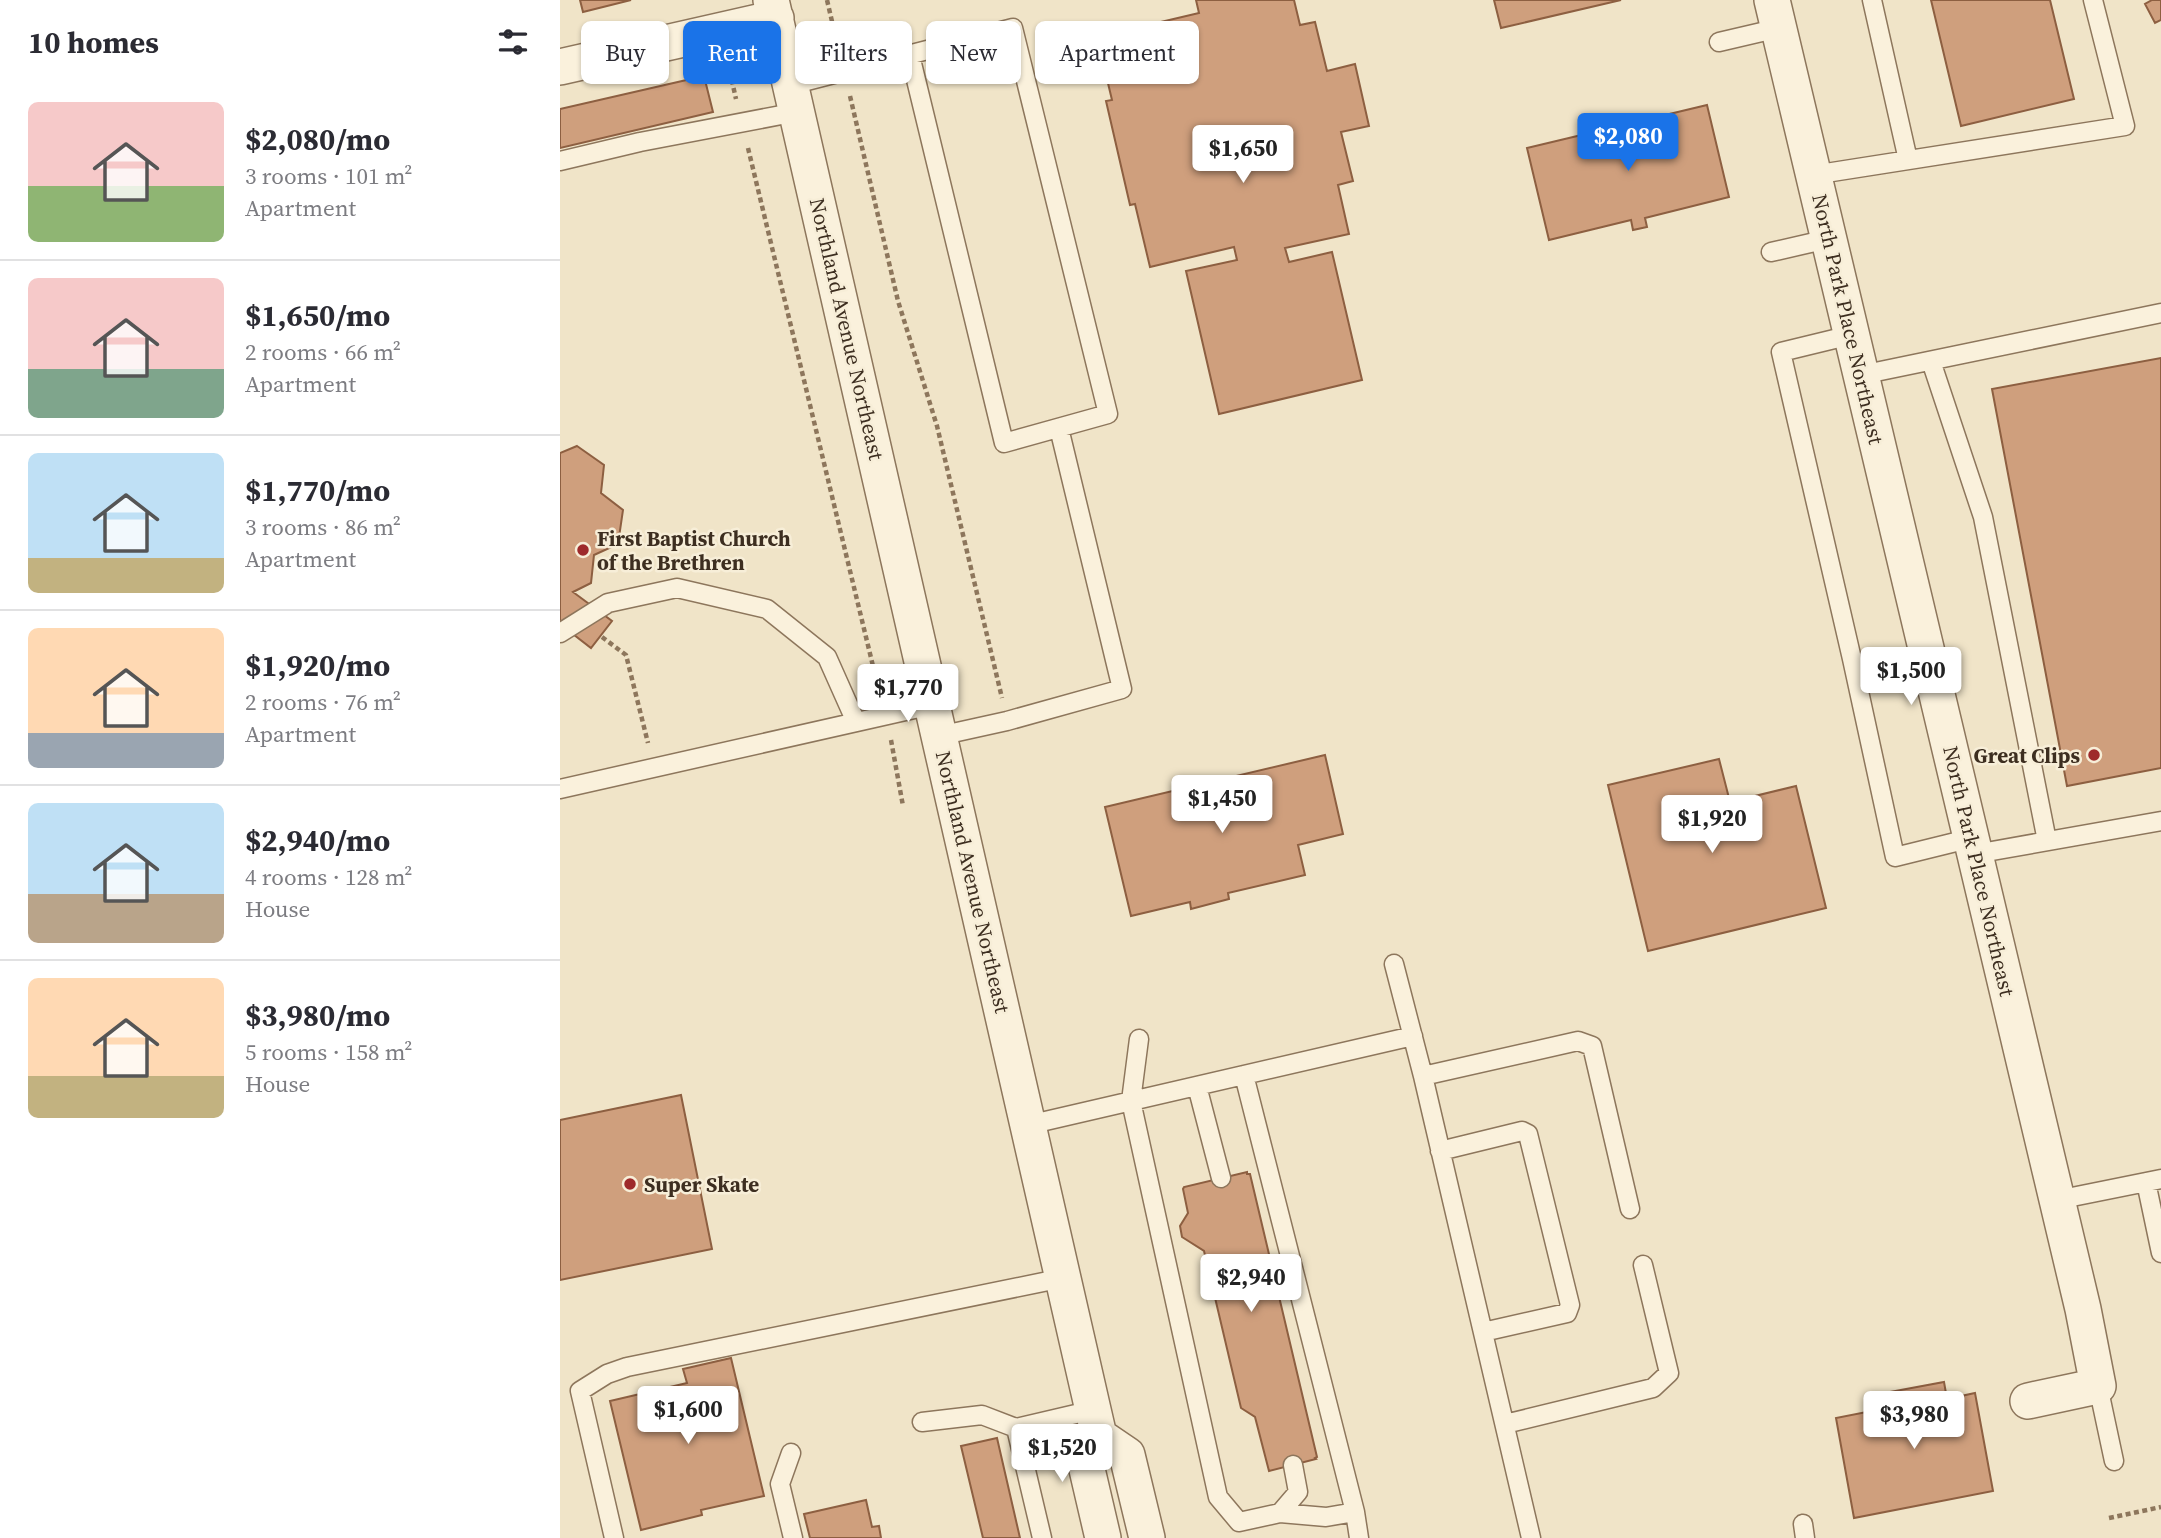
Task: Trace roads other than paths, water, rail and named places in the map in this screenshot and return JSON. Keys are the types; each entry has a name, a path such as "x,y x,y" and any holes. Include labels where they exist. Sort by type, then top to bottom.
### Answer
{"street":[{"path":"560,67 722,30 774,9"},
{"name":"Northland Avenue Northeast","path":"774,9 1096,1423"},
{"name":"North Park Place Northeast","path":"1776,14 2083,1309 2098,1386"},
{"path":"2028,1401 2098,1386"},
{"path":"1096,1423 1086,1465 1103,1538"},
{"path":"1096,1423 1126,1455 1147,1538"}],"lane":[{"path":"1872,0 1908,160"},
{"path":"1814,175 2126,126 2093,0"},
{"path":"1719,42 1776,14"},
{"path":"912,54 1013,29 1108,414 1004,443 912,63"},
{"path":"560,161 742,122 821,84"},
{"path":"1771,253 1828,239"},
{"path":"1861,375 2161,313"},
{"path":"1851,335 1781,352 1895,857 1973,846 2047,841 2161,821"},
{"path":"1931,361 1983,517 2047,841"},
{"path":"560,789 885,715 936,720 1007,721 1122,689 1059,428"},
{"path":"560,633 608,603 677,588 766,609 827,657 856,722"},
{"path":"1394,964 1423,1076 1531,1538"},
{"path":"1028,1125 1413,1036"},
{"path":"1139,1039 1130,1101 1218,1497 1239,1522 1280,1513 1326,1517 1355,1512"},
{"path":"1423,1076 1578,1041 1592,1046 1630,1209"},
{"path":"1244,1075 1355,1512 1359,1538"},
{"path":"1197,1086 1221,1178"},
{"path":"1440,1151 1522,1131 1528,1134 1570,1305 1567,1313 1482,1332"},
{"path":"2057,1200 2153,1180 2161,1252"},
{"path":"1505,1424 1653,1388 1669,1373 1643,1265"},
{"path":"614,1538 580,1391 592,1382 627,1367 1063,1278"},
{"path":"2098,1386 2114,1461"},
{"path":"922,1422 982,1415 1016,1428 1096,1423"},
{"path":"1016,1428 1042,1538"},
{"path":"791,1453 779,1484 793,1538"},
{"path":"1280,1513 1298,1492 1293,1465"}],"place":[{"name":"First Baptist Church of the Brethren","path":"583,550"},
{"name":"Great Clips","path":"2094,755"},
{"name":"Super Skate","path":"630,1184"}]}
